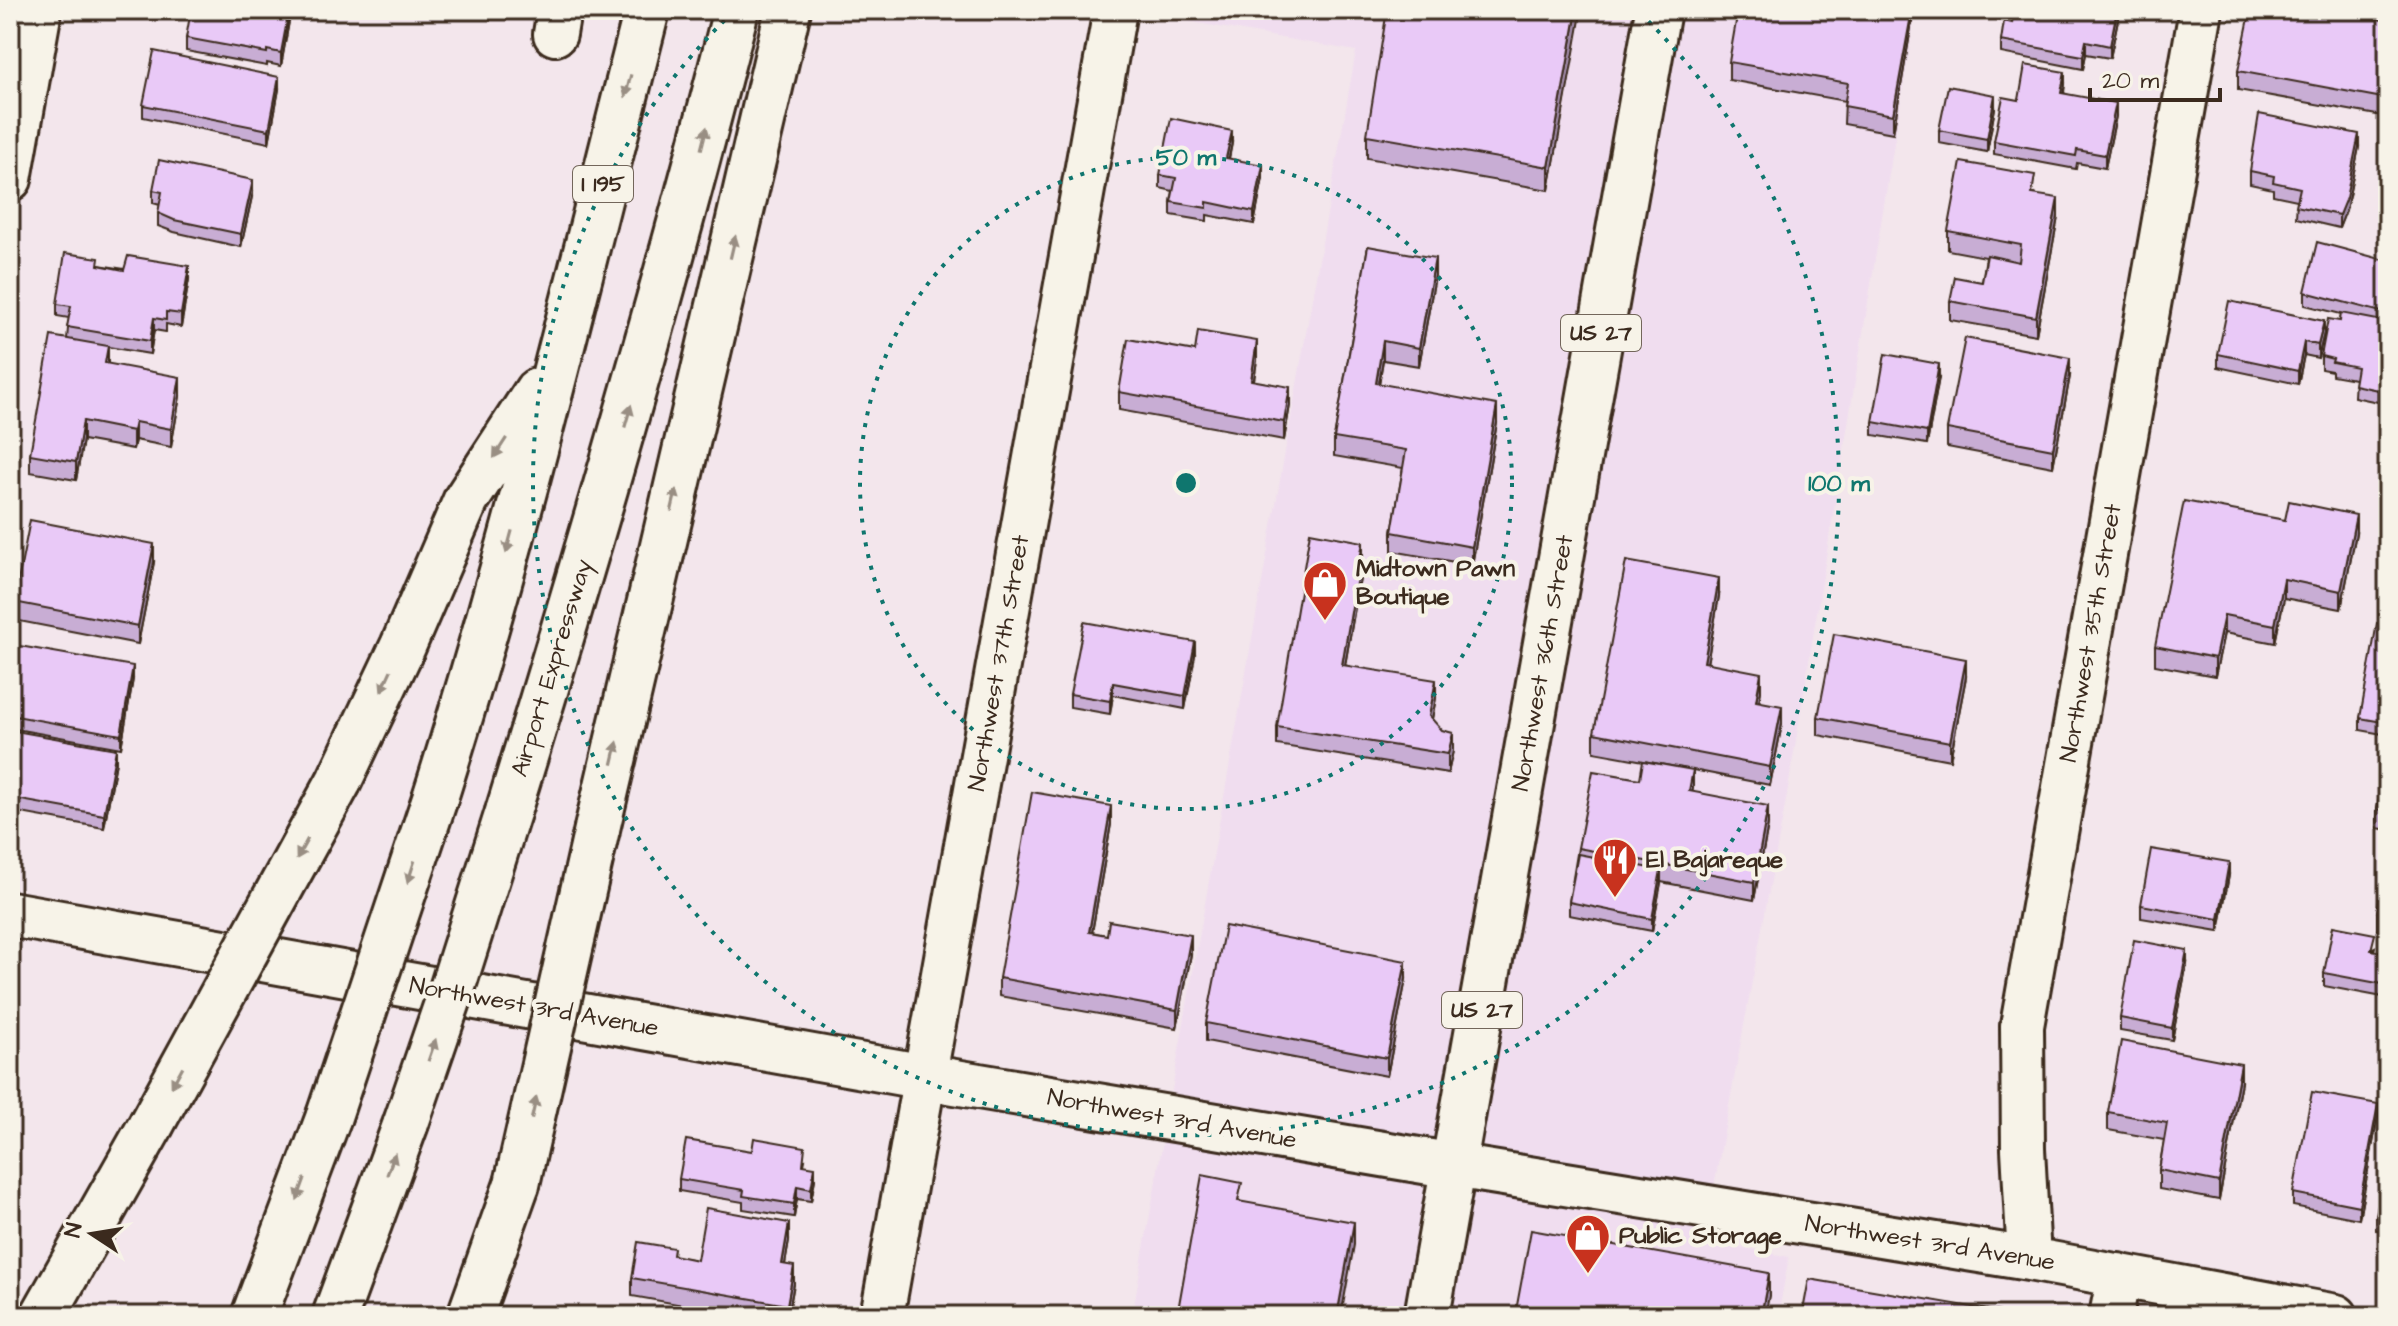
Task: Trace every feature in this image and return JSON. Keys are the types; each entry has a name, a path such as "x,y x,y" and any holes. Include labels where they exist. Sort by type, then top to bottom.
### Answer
{"main road":[{"name":"I 195","path":"558,359 647,10"},
{"name":"Airport Expressway","path":"335,1316 452,989 508,812 636,388 736,10"},
{"path":"494,1316 517,1184 788,10"},
{"name":"Northwest 36th Street","path":"1427,1316 1658,10"},
{"path":"43,1316 339,781 403,646 466,500 558,359"},
{"path":"254,1316 329,1116 435,798 481,645 558,359"},
{"name":"Northwest 3rd Avenue","path":"10,914 925,1077 1454,1166"},
{"path":"470,1316 517,1184"}],"street":[{"path":"10,179 40,10"},
{"name":"Northwest 37th Street","path":"882,1316 1115,10"},
{"name":"Northwest 35th Street","path":"2029,1259 2023,1149 2022,1026 2201,10"},
{"name":"Northwest 3rd Avenue","path":"1454,1166 2029,1259 2336,1316"},
{"path":"2111,1316 2119,1275"}],"shaded area":[{"path":"1148,10 1916,10 1788,789 1704,1240 1789,1257 1778,1316 1132,1316 1356,51 1147,14"}],"building":[{"path":"191,10 289,10 281,53 186,38"},
{"path":"1387,10 1577,10 1549,167 1367,135"},
{"path":"1738,10 1912,10 1893,115 1844,106 1848,83 1729,62"},
{"path":"2014,10 2117,10 2110,46 2086,41 2083,56 2001,41 2004,21 2012,23"},
{"path":"2254,10 2329,10 2388,21 2388,99 2238,71 2250,13"},
{"path":"154,51 279,77 269,130 143,105"},
{"path":"2025,65 2065,72 2061,93 2116,103 2105,155 2077,150 2076,156 1994,141 2003,97 2019,100"},
{"path":"1948,86 1995,95 1987,139 1939,130"},
{"path":"2259,114 2359,134 2346,198 2339,215 2296,206 2300,188 2273,182 2274,176 2250,171"},
{"path":"1171,118 1232,131 1226,158 1263,165 1254,212 1207,202 1207,208 1171,202 1176,178 1160,175"},
{"path":"159,160 253,180 241,234 174,220 158,213 162,192 153,190"},
{"path":"1961,162 2035,175 2032,194 2058,198 2036,317 1950,301 1955,277 1982,282 1987,255 2019,262 2021,245 1948,231"},
{"path":"2317,242 2388,261 2385,313 2305,292"},
{"path":"1368,246 1435,258 1419,348 1383,341 1376,383 1497,405 1472,547 1392,532 1406,450 1334,438"},
{"path":"65,253 99,258 98,265 124,270 128,256 189,266 181,314 166,312 166,320 154,318 150,341 67,327 71,306 57,304"},
{"path":"2229,301 2324,321 2318,345 2304,342 2298,371 2218,354"},
{"path":"2341,313 2388,322 2388,342 2378,390 2354,385 2357,367 2332,362 2333,359 2321,356 2328,319 2340,321"},
{"path":"1198,331 1257,341 1251,380 1290,387 1284,422 1119,392 1128,339 1195,351"},
{"path":"51,336 108,346 105,363 180,377 171,429 135,422 133,431 83,421 76,462 30,454"},
{"path":"1965,338 2070,358 2053,449 1947,429"},
{"path":"1885,354 1939,364 1927,432 1873,422"},
{"path":"2184,501 2285,520 2289,501 2356,515 2341,591 2284,579 2275,625 2224,615 2215,658 2155,646"},
{"path":"30,520 154,544 138,626 14,602"},
{"name":"Midtown Pawn Boutique","path":"1310,532 1363,542 1342,665 1436,680 1429,716 1442,730 1453,733 1448,754 1277,727"},
{"path":"1626,561 1719,578 1704,662 1761,673 1756,701 1782,706 1770,767 1594,733"},
{"path":"1084,622 1195,642 1185,696 1113,683 1110,701 1070,694"},
{"path":"2377,623 2388,625 2388,723 2360,718"},
{"path":"1834,634 1966,659 1950,742 1818,717"},
{"path":"14,645 133,666 121,735 10,715 10,669"},
{"path":"10,730 116,749 104,815 10,798"},
{"path":"2388,751 2388,811 2377,809"},
{"path":"1643,761 1693,770 1689,791 1768,806 1754,882 1578,848 1593,771 1640,779"},
{"path":"1032,792 1111,806 1089,932 1107,935 1109,921 1191,935 1177,1010 999,978"},
{"path":"2151,849 2229,862 2219,919 2141,905"},
{"name":"El Bajareque","path":"1578,854 1661,870 1652,919 1569,902"},
{"path":"2388,856 2388,914 2377,912"},
{"path":"1225,926 1406,961 1387,1058 1206,1023"},
{"path":"2333,926 2375,934 2371,950 2388,953 2388,985 2324,973"},
{"path":"2134,940 2187,950 2172,1028 2120,1018"},
{"path":"2121,1041 2241,1064 2219,1182 2159,1170 2167,1123 2108,1112"},
{"path":"2312,1092 2378,1104 2359,1206 2293,1193"},
{"path":"754,1138 805,1147 803,1165 815,1167 811,1189 797,1186 794,1204 743,1196 744,1190 679,1179 686,1140 752,1151"},
{"path":"1202,1175 1242,1183 1238,1201 1354,1222 1337,1316 1177,1316"},
{"path":"2383,1176 2388,1177 2388,1219 2376,1217"},
{"path":"706,1208 789,1223 782,1264 794,1266 787,1305 632,1278 638,1242 674,1248 673,1255 697,1260"},
{"name":"Public Storage","path":"1531,1230 1769,1273 1761,1316 1515,1316"},
{"path":"1809,1279 2007,1313 2007,1316 1802,1316"}],"place":[{"name":"Midtown Pawn Boutique","path":"1325,622"},
{"name":"El Bajareque","path":"1615,899"},
{"name":"Public Storage","path":"1588,1275"}]}
